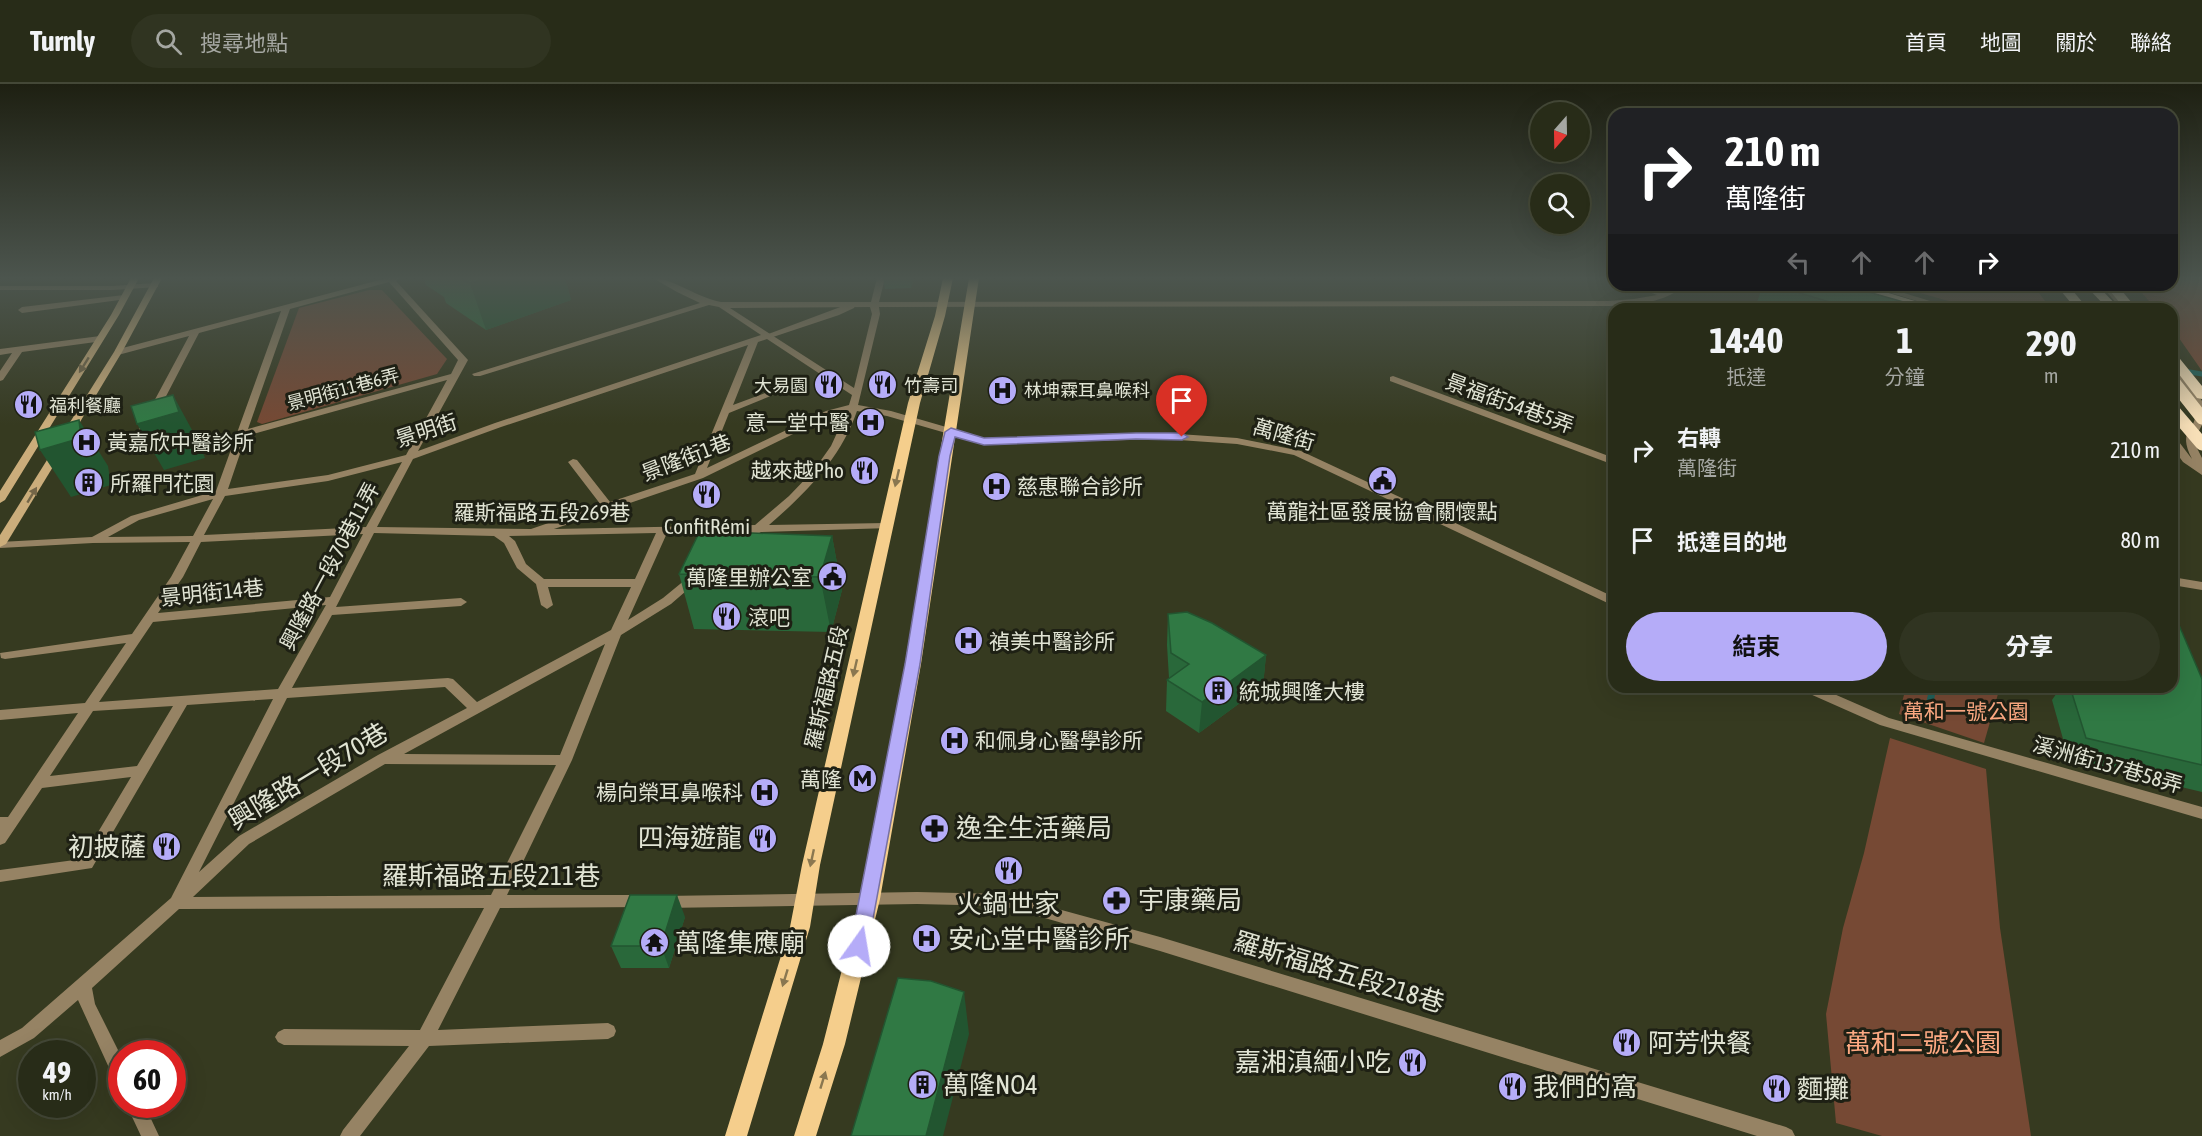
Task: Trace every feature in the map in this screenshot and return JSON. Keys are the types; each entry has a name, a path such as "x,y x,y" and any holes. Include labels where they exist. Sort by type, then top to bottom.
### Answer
{"highway":[{"path":"2178,365 2202,395"},
{"path":"2178,388 2202,418"},
{"path":"2178,405 2202,423"},
{"path":"2178,416 2202,444"}],"main road":[{"path":"0,500 107,327"},
{"path":"0,544 14,525 132,327"},
{"name":"羅斯福路五段","path":"736,1136 800,927 811,865 886,526 910,421 935,327"},
{"path":"806,1136 834,1044 870,899 913,664 944,456 951,432 967,327"}],"street":[{"path":"118,352 211,327"},
{"name":"景明街14巷","path":"151,618 198,539 221,493 279,327"},
{"path":"435,327 463,360 453,376"},
{"path":"477,374 630,327"},
{"path":"754,327 856,393"},
{"name":"景明街","path":"93,540 135,518 221,493 328,478 411,457 498,425 794,327"},
{"path":"732,546 759,528 822,467 838,444 852,407 873,327"},
{"path":"134,448 196,331"},
{"path":"0,352 100,339"},
{"path":"699,476 732,400 754,341"},
{"path":"0,378 19,350"},
{"path":"2178,375 2193,393 2199,406 2200,420 2190,438 2191,448 2200,463 2201,471"},
{"name":"景明街11巷6弄","path":"242,434 453,376"},
{"name":"興隆路一段70巷11弄","path":"176,903 282,693 453,376"},
{"name":"景福街54巷5弄","path":"1393,379 1608,460"},
{"path":"727,411 768,395"},
{"name":"萬隆街","path":"852,407 888,413 984,441 1164,436 1237,441 1297,453 1608,599"},
{"name":"景隆街1巷","path":"530,533 699,476 829,413 852,407"},
{"path":"2178,448 2187,460 2201,471"},
{"path":"573,462 607,506"},
{"name":"羅斯福路五段269巷","path":"198,539 370,530 530,533 886,526"},
{"path":"349,1136 425,1038 496,902 564,760 616,633 663,530"},
{"path":"497,533 509,541 521,566 541,583 547,604"},
{"name":"景明街","path":"0,544 198,539"},
{"name":"興隆路一段70巷","path":"0,1049 28,1033 244,840 383,759 616,633 667,601 707,567"},
{"path":"2178,582 2202,586"},
{"path":"541,583 639,584"},
{"name":"景明街14巷","path":"151,618 331,605 461,602"},
{"path":"0,839 6,823 39,783 151,618"},
{"path":"5,655 137,637"},
{"path":"0,715 448,682 475,708"},
{"name":"溪洲街137巷58弄","path":"1820,693 1885,722 2202,813"},
{"path":"0,876 87,864 183,700"},
{"path":"383,759 564,760"},
{"path":"39,783 141,771"},
{"name":"羅斯福路五段218巷","path":"806,901 1003,900 1160,944 1786,1136"},
{"name":"羅斯福路五段211巷","path":"176,903 806,901"},
{"path":"83,985 87,1005 108,1048"},
{"path":"284,1037 425,1038 608,1031"},
{"path":"142,1118 150,1136"}],"green space":[{"path":"292,327 417,327 447,359 437,374 262,424 257,422"},
{"path":"2178,327 2202,327 2202,371 2178,337"},
{"name":"萬和一號公園","path":"1904,693 1998,693 1984,743 1899,714"},
{"name":"萬和二號公園","path":"1890,738 1986,769 2000,928 2031,1136 1882,1136 1836,1123 1826,1014 1843,928 1864,853"}],"building":[{"path":"173,395 179,412 137,424 131,406"},
{"path":"79,420 81,438 40,450 35,432"},
{"path":"700,531 832,536 820,577 679,574"},
{"path":"1187,612 1212,623 1266,655 1202,702 1167,680 1189,664 1171,653 1168,614"},
{"path":"2179,625 2202,679 2202,765 2086,738 2072,693 2178,693"},
{"path":"630,895 677,895 661,946 611,946"},
{"path":"898,978 931,981 964,992 926,1136 851,1136"}],"waterway":[{"path":"2178,370 2202,374"},
{"path":"1929,707 1932,693"}],"place":[{"name":"大易園","path":"829,385"},
{"name":"竹壽司","path":"883,385"},
{"name":"林坤霖耳鼻喉科","path":"1003,390"},
{"name":"福利餐廳","path":"28,405"},
{"name":"意一堂中醫","path":"871,422"},
{"name":"黃嘉欣中醫診所","path":"86,442"},
{"name":"越來越Pho","path":"865,470"},
{"name":"萬龍社區發展協會關懷點","path":"1382,480"},
{"name":"所羅門花園","path":"89,483"},
{"name":"慈惠聯合診所","path":"996,486"},
{"name":"ConfitRémi","path":"707,495"},
{"name":"萬隆里辦公室","path":"833,577"},
{"name":"滾吧","path":"727,617"},
{"name":"禎美中醫診所","path":"968,641"},
{"name":"統城興隆大樓","path":"1218,691"},
{"name":"和佩身心醫學診所","path":"954,740"},
{"name":"萬隆","path":"863,779"},
{"name":"楊向榮耳鼻喉科","path":"764,792"},
{"name":"逸全生活藥局","path":"935,828"},
{"name":"四海遊龍","path":"763,838"},
{"name":"初披薩","path":"167,847"},
{"name":"火鍋世家","path":"1008,870"},
{"name":"宇康藥局","path":"1117,900"},
{"name":"安心堂中醫診所","path":"927,939"},
{"name":"萬隆集應廟","path":"654,943"},
{"name":"阿芳快餐","path":"1627,1043"},
{"name":"嘉湘滇緬小吃","path":"1412,1062"},
{"name":"萬隆NO4","path":"922,1085"},
{"name":"我們的窩","path":"1512,1087"},
{"name":"麵攤","path":"1776,1089"}],"route":[{"path":"859,946 870,899 894,757 913,664 944,456 951,432 984,441 1136,436 1182,437"}]}
